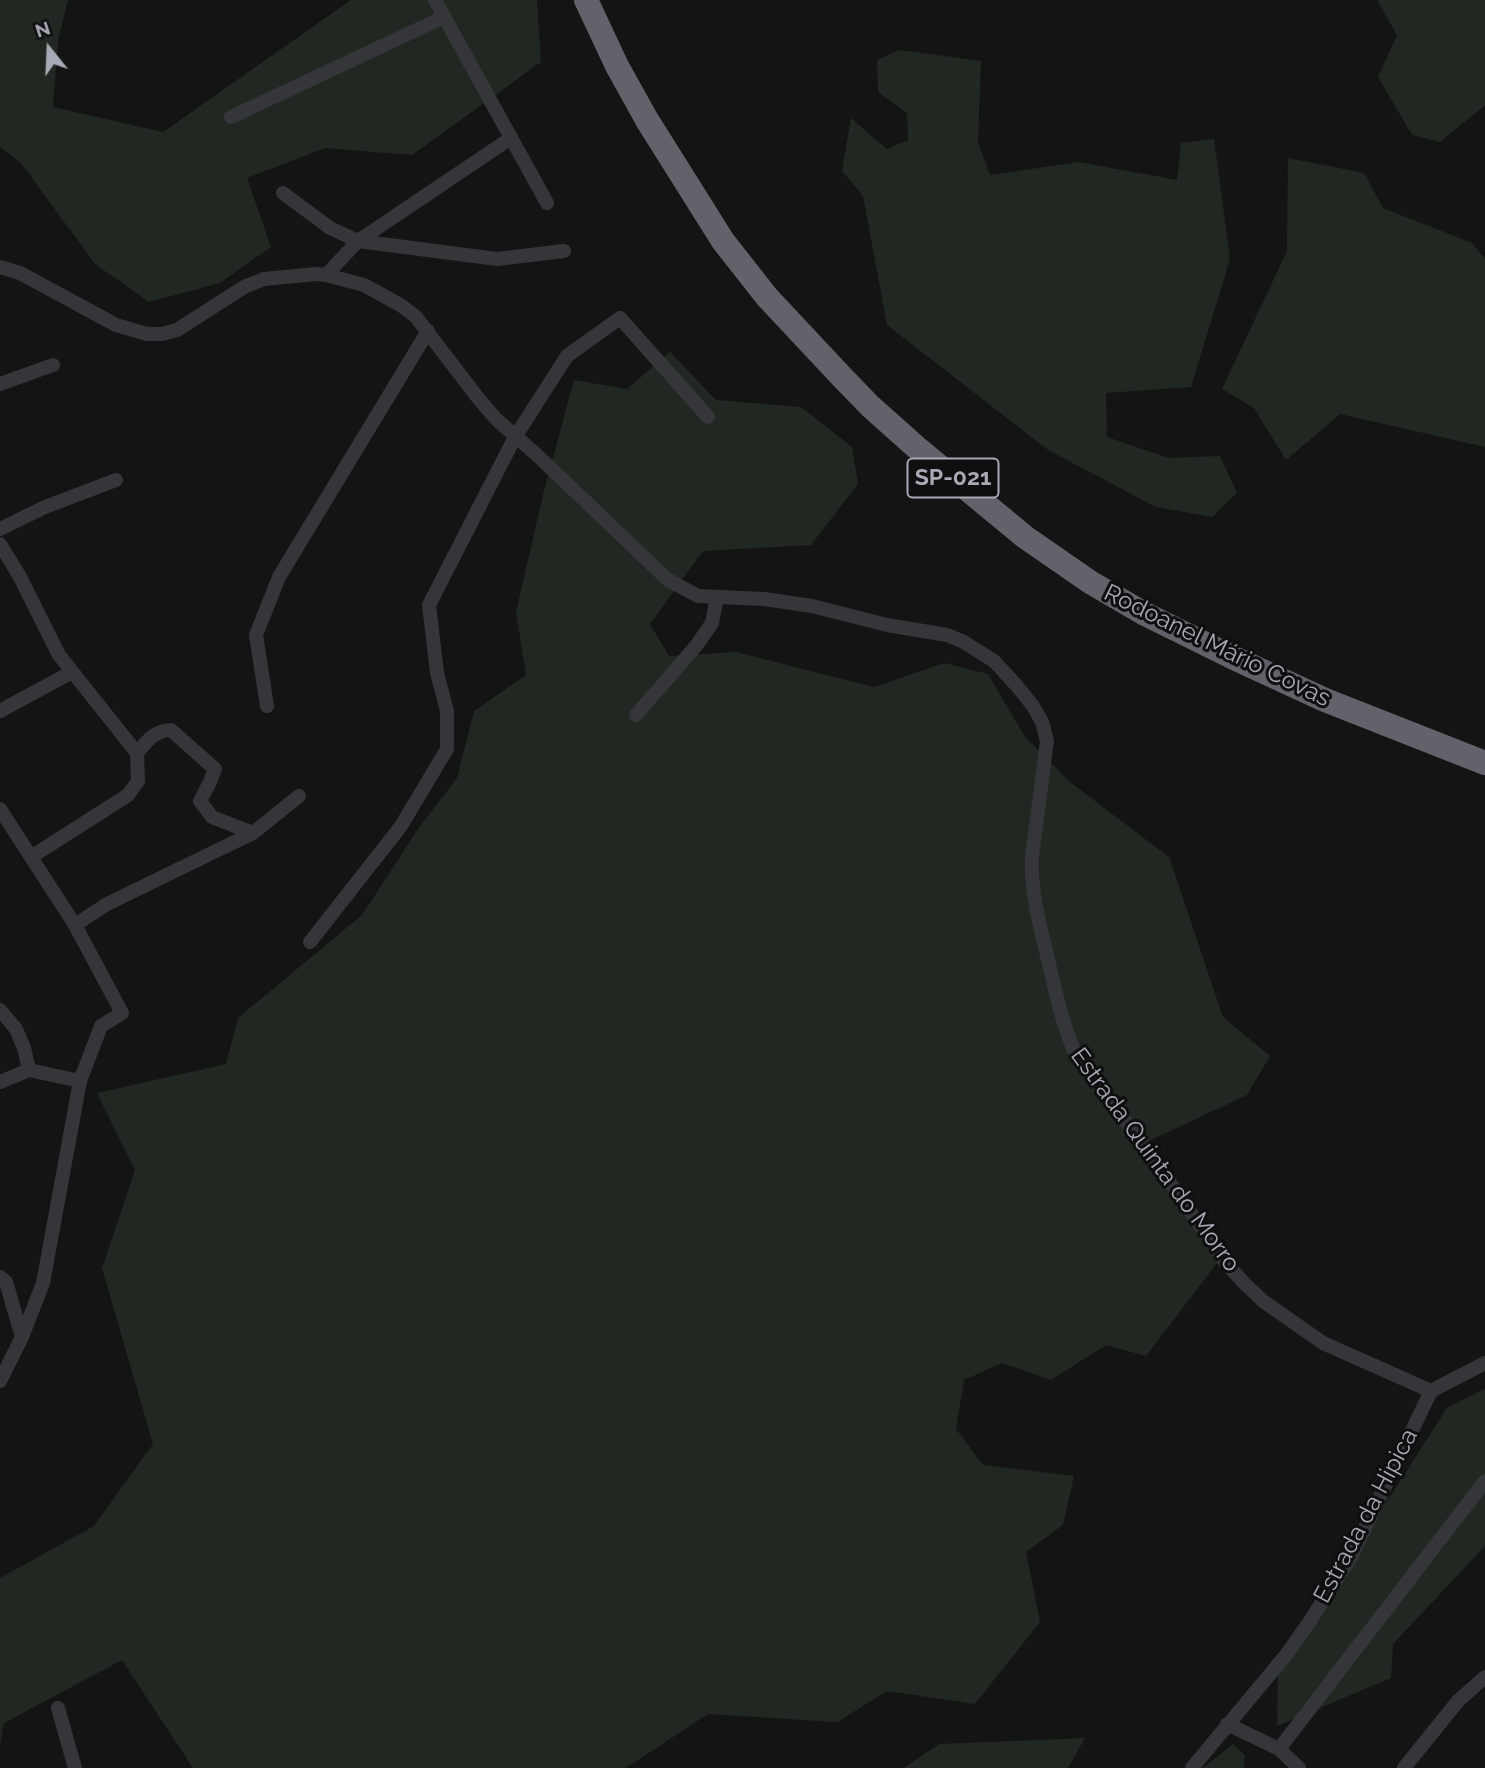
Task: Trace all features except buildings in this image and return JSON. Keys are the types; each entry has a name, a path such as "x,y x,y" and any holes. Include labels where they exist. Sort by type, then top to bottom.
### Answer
{"highway":[{"name":"Rodoanel Mário Covas","path":"586,0 647,120 723,241 767,297 841,376 916,447 1025,537 1090,582 1143,613 1325,701 1485,763"}],"street":[{"path":"435,0 547,203"},
{"path":"231,117 444,17"},
{"path":"326,275 358,241 511,138"},
{"path":"284,193 330,228 358,241 497,259 564,251"},
{"name":"Estrada Quinta do Morro","path":"0,267 20,273 116,326 147,334 177,330 254,282 294,275 326,275 364,285 416,317 478,398 515,437 668,580 698,596 790,602 887,625 947,635 962,641 993,661 1017,686 1042,722 1046,741 1031,872 1041,930 1062,1019 1078,1059 1148,1151 1225,1262 1262,1301 1323,1343 1431,1391"},
{"path":"310,942 401,826 447,749 447,711 437,673 429,605 515,437 567,356 620,318 708,417"},
{"path":"267,706 256,635 279,577 428,331"},
{"path":"0,384 53,365"},
{"path":"0,529 45,507 116,480"},
{"path":"0,544 20,577 59,655 137,753 138,781 128,795 31,856"},
{"path":"636,715 696,646 712,623 717,597"},
{"path":"0,711 72,672"},
{"path":"137,753 161,730 171,730 215,769 200,801 212,817 253,833"},
{"path":"75,925 107,904 253,833 299,796"},
{"path":"0,809 75,925 122,1013 101,1026 80,1081 43,1283 22,1337 0,1381"},
{"path":"0,1010 16,1029 29,1070"},
{"path":"0,1082 29,1070 80,1081"},
{"path":"0,1277 5,1282 22,1337"},
{"path":"1431,1391 1485,1363"},
{"name":"Estrada da Hipica","path":"1192,1768 1286,1655 1352,1555 1431,1391"},
{"path":"1279,1749 1485,1481"},
{"path":"1404,1768 1458,1701 1484,1676"},
{"path":"58,1707 75,1768"},
{"path":"1227,1724 1279,1749 1299,1768"}],"shaded area":[{"path":"0,0 68,0 58,41 53,107 163,132 351,0 537,0 541,62 412,155 325,148 247,178 271,247 220,283 149,302 95,264 21,163 0,147"},
{"path":"1377,0 1485,0 1485,105 1440,142 1412,135 1378,77 1397,35"},
{"path":"899,50 981,61 978,142 990,175 1079,162 1177,180 1181,143 1214,139 1230,259 1191,387 1106,393 1107,437 1169,458 1220,456 1237,493 1212,517 1156,507 1048,450 887,325 863,196 842,171 851,118 887,149 908,140 907,113 878,92 877,60"},
{"path":"1288,158 1364,173 1383,208 1472,243 1485,259 1485,447 1340,414 1286,460 1254,408 1222,389 1287,251"},
{"path":"670,352 716,400 801,407 852,447 858,484 811,545 703,551 650,624 669,656 736,652 874,687 944,663 988,674 1025,737 1070,782 1169,857 1223,1017 1270,1056 1247,1095 1136,1147 1217,1263 1146,1356 1106,1345 1051,1380 1002,1363 964,1380 956,1429 983,1465 1074,1476 1063,1525 1026,1552 1040,1622 975,1704 887,1691 837,1722 708,1714 626,1768 193,1768 122,1660 4,1723 0,1745 0,1578 94,1526 153,1444 102,1268 135,1170 97,1093 226,1064 238,1018 362,915 418,829 457,778 474,711 526,675 516,612 544,491 574,380 627,389"},
{"path":"1485,1389 1485,1546 1393,1644 1391,1678 1277,1726 1278,1671 1447,1408"},
{"path":"1085,1738 1068,1768 904,1768 939,1744"},
{"path":"1233,1744 1245,1755 1244,1768 1203,1768"}]}
